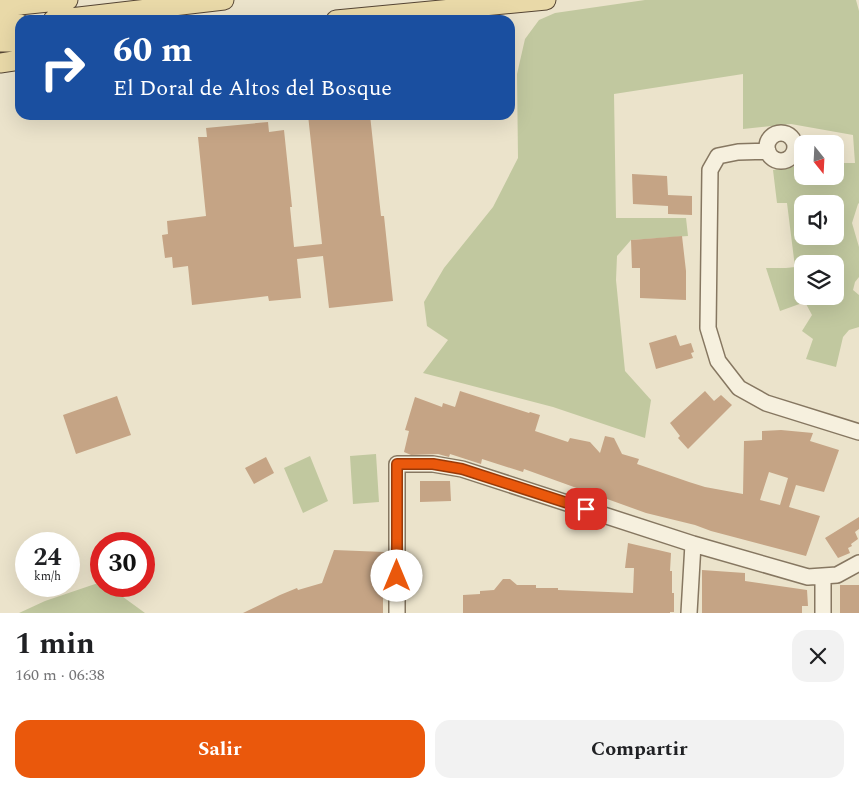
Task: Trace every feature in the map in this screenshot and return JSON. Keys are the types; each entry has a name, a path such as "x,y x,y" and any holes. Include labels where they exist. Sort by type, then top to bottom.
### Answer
{"main road":[{"path":"0,7 68,0"},
{"path":"96,15 224,0"},
{"path":"388,15 546,0"},
{"path":"0,26 15,24"},
{"path":"0,42 15,42"},
{"path":"0,63 15,61"}],"street":[{"path":"768,152 738,152 718,156 710,170 708,328 718,361 739,388 766,403 859,432"},
{"path":"397,613 397,464 433,464 462,469 693,544 808,577 837,575 859,563"},
{"path":"689,613 693,544"},
{"path":"823,576 823,613"}],"green space":[{"path":"645,0 856,0 859,11 859,203 852,223 859,247 859,277 855,282 853,290 859,295 859,327 849,330 843,337 836,367 806,359 813,339 802,331 812,315 807,305 844,305 844,255 794,255 794,259 787,203 777,203 773,170 794,166 794,185 844,185 844,163 855,163 853,135 791,124 743,129 743,74 614,94 616,218 686,218 688,236 631,240 617,256 616,280 625,371 651,400 645,438 553,407 423,373 448,340 427,326 424,302 444,268 493,207 518,158 517,74 525,39 539,20 555,13"},
{"path":"794,267 794,305 797,305 780,311 766,268"},
{"path":"376,454 379,502 353,504 350,456"},
{"path":"310,456 328,501 303,513 284,468"},
{"path":"90,586 90,597 123,597 145,613 19,613 57,597 80,597 80,589"}],"building":[{"path":"309,120 371,120 381,216 384,216 393,301 329,308 323,256 297,259 301,298 269,301 268,296 192,305 188,266 173,268 172,257 165,258 162,235 168,234 167,221 206,216 198,137 207,137 206,128 268,122 269,132 284,130 294,247 322,244"},
{"path":"632,174 667,176 668,195 692,196 692,215 668,214 668,206 633,204"},
{"path":"682,236 686,271 686,300 640,298 640,268 632,268 631,240"},
{"path":"676,335 680,346 691,343 694,352 691,353 693,358 656,369 649,343"},
{"path":"460,391 540,415 535,431 568,442 570,438 590,442 600,453 605,436 614,438 622,454 639,459 637,464 705,487 743,494 744,441 762,440 762,431 781,430 813,433 810,441 839,450 824,492 796,485 789,507 820,516 806,556 646,513 524,469 523,472 482,459 481,464 450,454 449,457 438,454 411,455 404,452 409,431 405,430 415,397 442,407 443,403 455,407","holes":["769,472 788,478 780,505 760,500"]},
{"path":"705,391 714,401 721,395 732,405 688,449 678,438 680,436 670,423"},
{"path":"117,396 131,435 76,454 63,415"},
{"path":"266,457 274,473 254,484 245,468"},
{"path":"420,481 450,481 451,501 420,502"},
{"path":"859,517 859,529 855,532 858,539 848,548 850,553 838,558 825,538"},
{"path":"628,543 671,553 670,571 672,571 674,612 463,613 463,595 480,594 480,591 494,590 503,579 510,579 517,585 536,585 536,588 633,593 634,568 625,568"},
{"path":"334,550 385,552 383,613 243,613 297,588 298,590 322,583"},
{"path":"702,570 745,573 745,581 807,590 808,606 802,606 802,613 702,613"},
{"path":"840,585 859,585 859,613 840,613"}],"route":[{"path":"397,576 397,464 433,464 462,469 586,509"}]}
